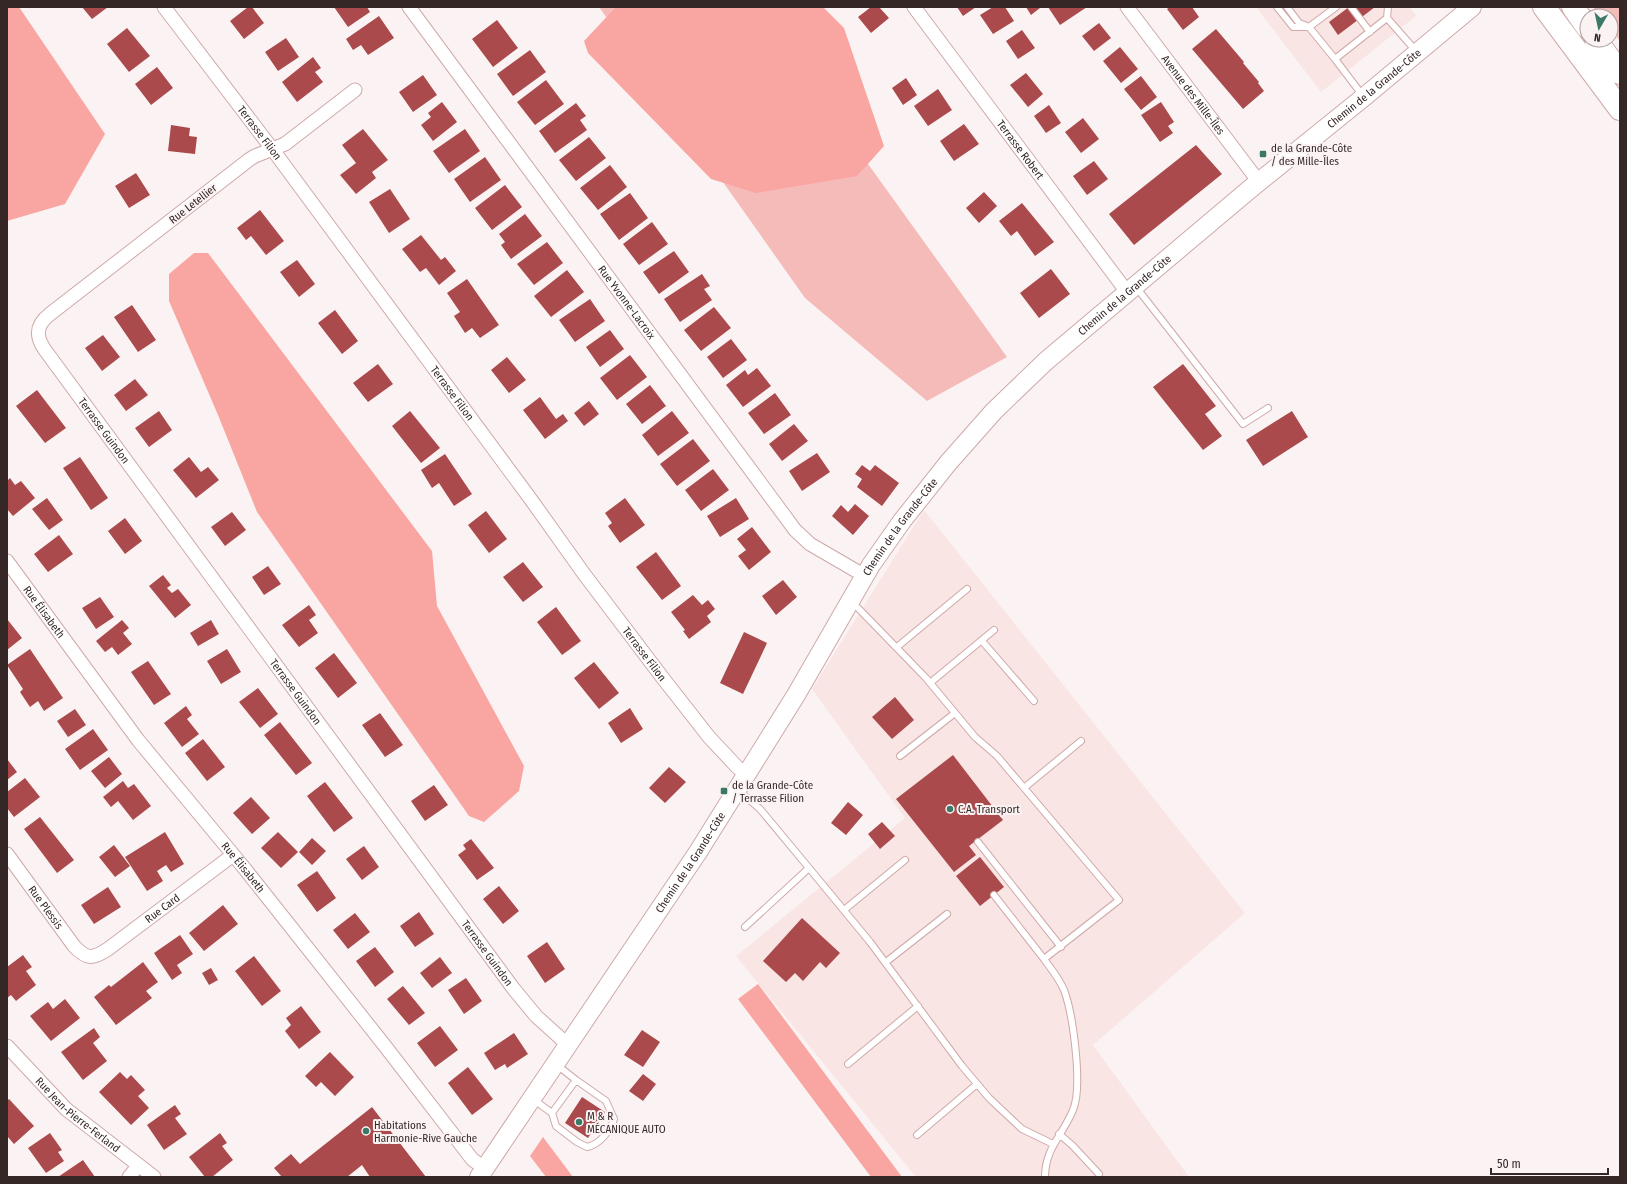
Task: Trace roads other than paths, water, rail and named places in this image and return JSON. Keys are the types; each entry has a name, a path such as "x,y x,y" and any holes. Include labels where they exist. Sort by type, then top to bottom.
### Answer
{"highway":[{"path":"1544,7 1620,109"},
{"path":"1573,7 1579,16"},
{"path":"1602,48 1620,73"}],"main road":[{"name":"Chemin de la Grande-Côte","path":"482,1173 698,852 796,695 865,576 902,521 990,415 1042,364 1259,182 1472,7"}],"street":[{"name":"Terrasse Filion","path":"164,7 273,150 532,501 584,574 709,737 738,768 742,782"},
{"name":"Rue Yvonne-Lacroix","path":"410,7 795,530 810,544 865,576"},
{"name":"Terrasse Robert","path":"914,7 1131,289"},
{"name":"Avenue des Mille-Îles","path":"1127,7 1259,182"},
{"name":"Rue Letellier","path":"39,329 41,322 50,314 255,156 285,144 355,90"},
{"name":"Terrasse Guindon","path":"39,329 39,338 44,350 513,988 529,1008 568,1045"},
{"name":"Rue Élisabeth","path":"7,561 127,726 233,855 385,1046 482,1173"},
{"name":"Rue Plessis","path":"7,854 74,946 89,957"},
{"name":"Rue Card","path":"89,957 96,956 108,949 233,855"},
{"name":"Rue Jean-Pierre-Ferland","path":"7,1046 66,1109 154,1177"},
{"path":"129,1177 138,1166"}],"lane":[{"path":"1277,7 1293,27 1309,27 1336,7"},
{"path":"1287,7 1300,23 1309,27 1364,97"},
{"path":"1351,7 1370,32"},
{"path":"1335,59 1387,18 1388,7"},
{"path":"1387,18 1417,53"},
{"path":"1131,289 1243,424 1268,408"},
{"path":"897,647 966,589"},
{"path":"849,602 858,608 897,647 930,683 975,737 997,756 1119,900 1044,959"},
{"path":"930,683 994,630"},
{"path":"982,641 1034,701"},
{"path":"900,756 955,713"},
{"path":"1024,788 1081,741"},
{"path":"742,782 760,810 886,962 977,1084 1012,1121 1030,1134 1053,1144"},
{"path":"978,842 1061,946"},
{"path":"844,910 904,860"},
{"path":"745,927 809,868"},
{"path":"994,895 1059,980 1068,1001 1077,1065 1076,1099 1073,1110 1047,1157 1044,1177"},
{"path":"886,962 947,914"},
{"path":"848,1064 918,1006"},
{"path":"532,1099 552,1113 556,1126 577,1142 587,1147 596,1143 610,1129 614,1118 610,1106 606,1101 556,1064"},
{"path":"552,1113 576,1080"},
{"path":"917,1135 977,1084"},
{"path":"1059,1134 1072,1145 1099,1174"}],"place":[{"name":"de la Grande-Côte / des Mille-Îles","path":"1263,154"},
{"name":"de la Grande-Côte / Terrasse Filion","path":"724,791"},
{"name":"C.A. Transport","path":"950,809"},
{"name":"M & R MÉCANIQUE AUTO","path":"579,1122"},
{"name":"Habitations Harmonie-Rive Gauche","path":"366,1131"}]}
